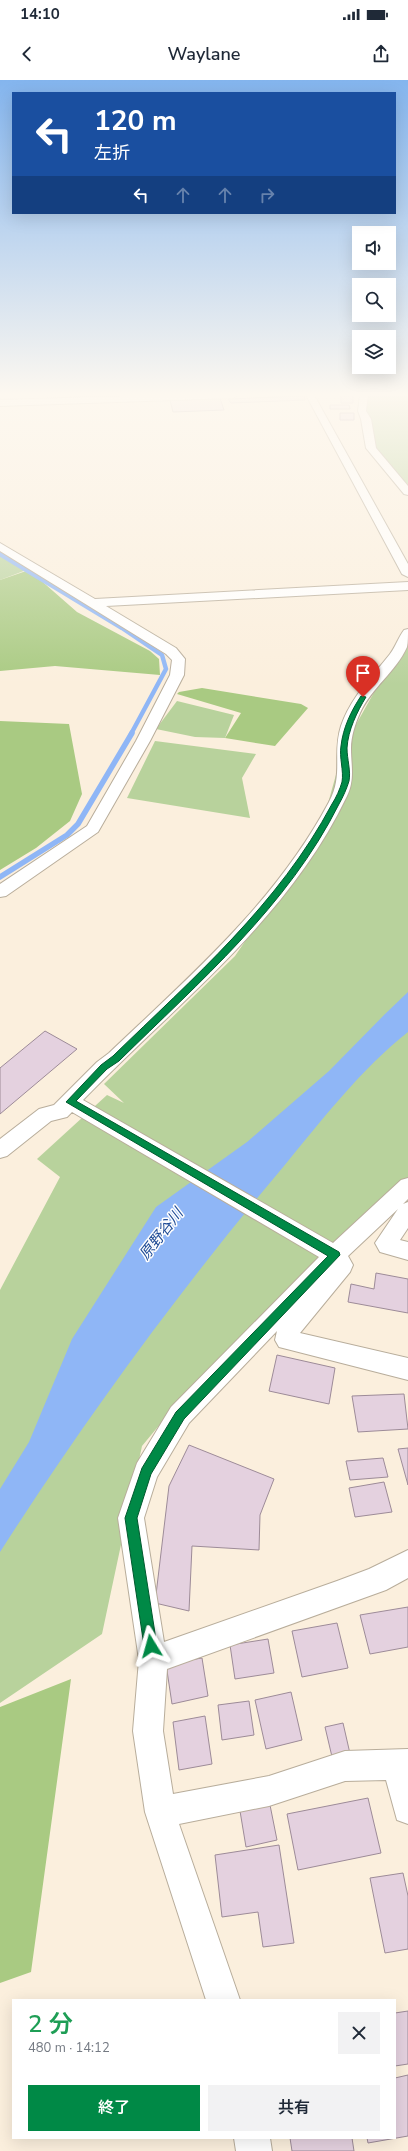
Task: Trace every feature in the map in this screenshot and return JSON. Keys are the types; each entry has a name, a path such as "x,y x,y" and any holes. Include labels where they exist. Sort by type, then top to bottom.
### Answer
{"street":[{"path":"363,492 408,574"},
{"path":"0,546 95,603 171,651 179,659 177,675 143,741 93,829 0,892"},
{"path":"95,603 408,586"},
{"path":"0,1150 46,1114 60,1112 104,1067 116,1058 232,944 285,884 310,849 336,803 345,781 344,746 353,712 376,678 405,642 408,634"},
{"path":"70,1102 325,1249 342,1265 289,1327 286,1340 408,1369"},
{"path":"223,1999 160,1812 148,1731 153,1660 131,1518 146,1472 180,1416 325,1249 408,1186"},
{"path":"408,1211 386,1243 388,1246 408,1251"},
{"path":"153,1660 376,1580 408,1563"},
{"path":"160,1812 269,1791 345,1766 403,1764 408,1809"},
{"path":"252,2139 254,2151"}],"green space":[{"path":"0,552 29,569 0,580"},
{"path":"29,570 77,612 150,651 159,659 160,675 55,666 0,671 0,580"},
{"path":"408,638 408,1179 171,1411 142,1446 102,1634 0,1703 0,1290 60,1177 37,1159 107,1095 124,1103 104,1084 235,956 320,832 344,746 396,653"},
{"path":"202,688 301,704 308,708 275,746 225,738 241,713 177,694 179,692"},
{"path":"177,701 234,715 225,738 195,737 156,729"},
{"path":"0,721 69,724 82,794 70,821 36,848 0,870"},
{"path":"155,741 256,754 242,778 250,818 127,798"},
{"path":"71,1679 31,1972 0,1983 0,1707"}],"water":[{"name":"原野谷川","path":"408,992 408,1032 391,1046 358,1078 208,1259 100,1403 0,1552 0,1489 29,1442 72,1339 156,1207 247,1142 329,1071"}],"building":[{"path":"45,1031 77,1049 0,1114 0,1068"},
{"path":"376,1273 408,1279 408,1313 348,1302 351,1284 374,1289"},
{"path":"277,1355 335,1368 329,1404 269,1391"},
{"path":"404,1394 408,1429 358,1432 352,1396"},
{"path":"189,1445 274,1479 260,1515 259,1550 192,1546 189,1611 155,1603 169,1486"},
{"path":"408,1448 408,1485 398,1449"},
{"path":"383,1458 388,1477 350,1480 346,1461"},
{"path":"384,1482 392,1512 355,1517 349,1488"},
{"path":"408,1607 408,1647 370,1654 360,1615"},
{"path":"337,1623 348,1668 302,1677 292,1631"},
{"path":"268,1639 274,1673 235,1679 230,1645"},
{"path":"202,1658 208,1696 172,1704 166,1664"},
{"path":"291,1692 302,1740 266,1749 255,1700"},
{"path":"249,1701 254,1735 222,1740 218,1705"},
{"path":"205,1716 212,1764 179,1770 173,1722"},
{"path":"343,1723 351,1758 333,1761 325,1727"},
{"path":"368,1798 381,1853 298,1870 287,1814"},
{"path":"270,1805 277,1840 246,1847 240,1811"},
{"path":"279,1845 294,1943 263,1947 258,1912 222,1917 215,1855"},
{"path":"403,1873 408,1896 408,1949 385,1953 370,1878"},
{"path":"408,2011 408,2064 396,2066 396,2013"},
{"path":"408,2075 408,2136 396,2138 396,2078"},
{"path":"290,2139 352,2139 354,2151 292,2151"},
{"path":"367,2139 391,2139 368,2143"}],"waterway":[{"path":"0,554 122,628 162,655 166,669 131,734"},
{"path":"0,877 67,835 78,824 132,733"}],"route":[{"path":"151,1646 131,1518 146,1472 180,1416 335,1255 70,1102 104,1067 116,1058 232,944 285,884 310,849 336,803 345,781 344,746 353,712 363,697"}]}
